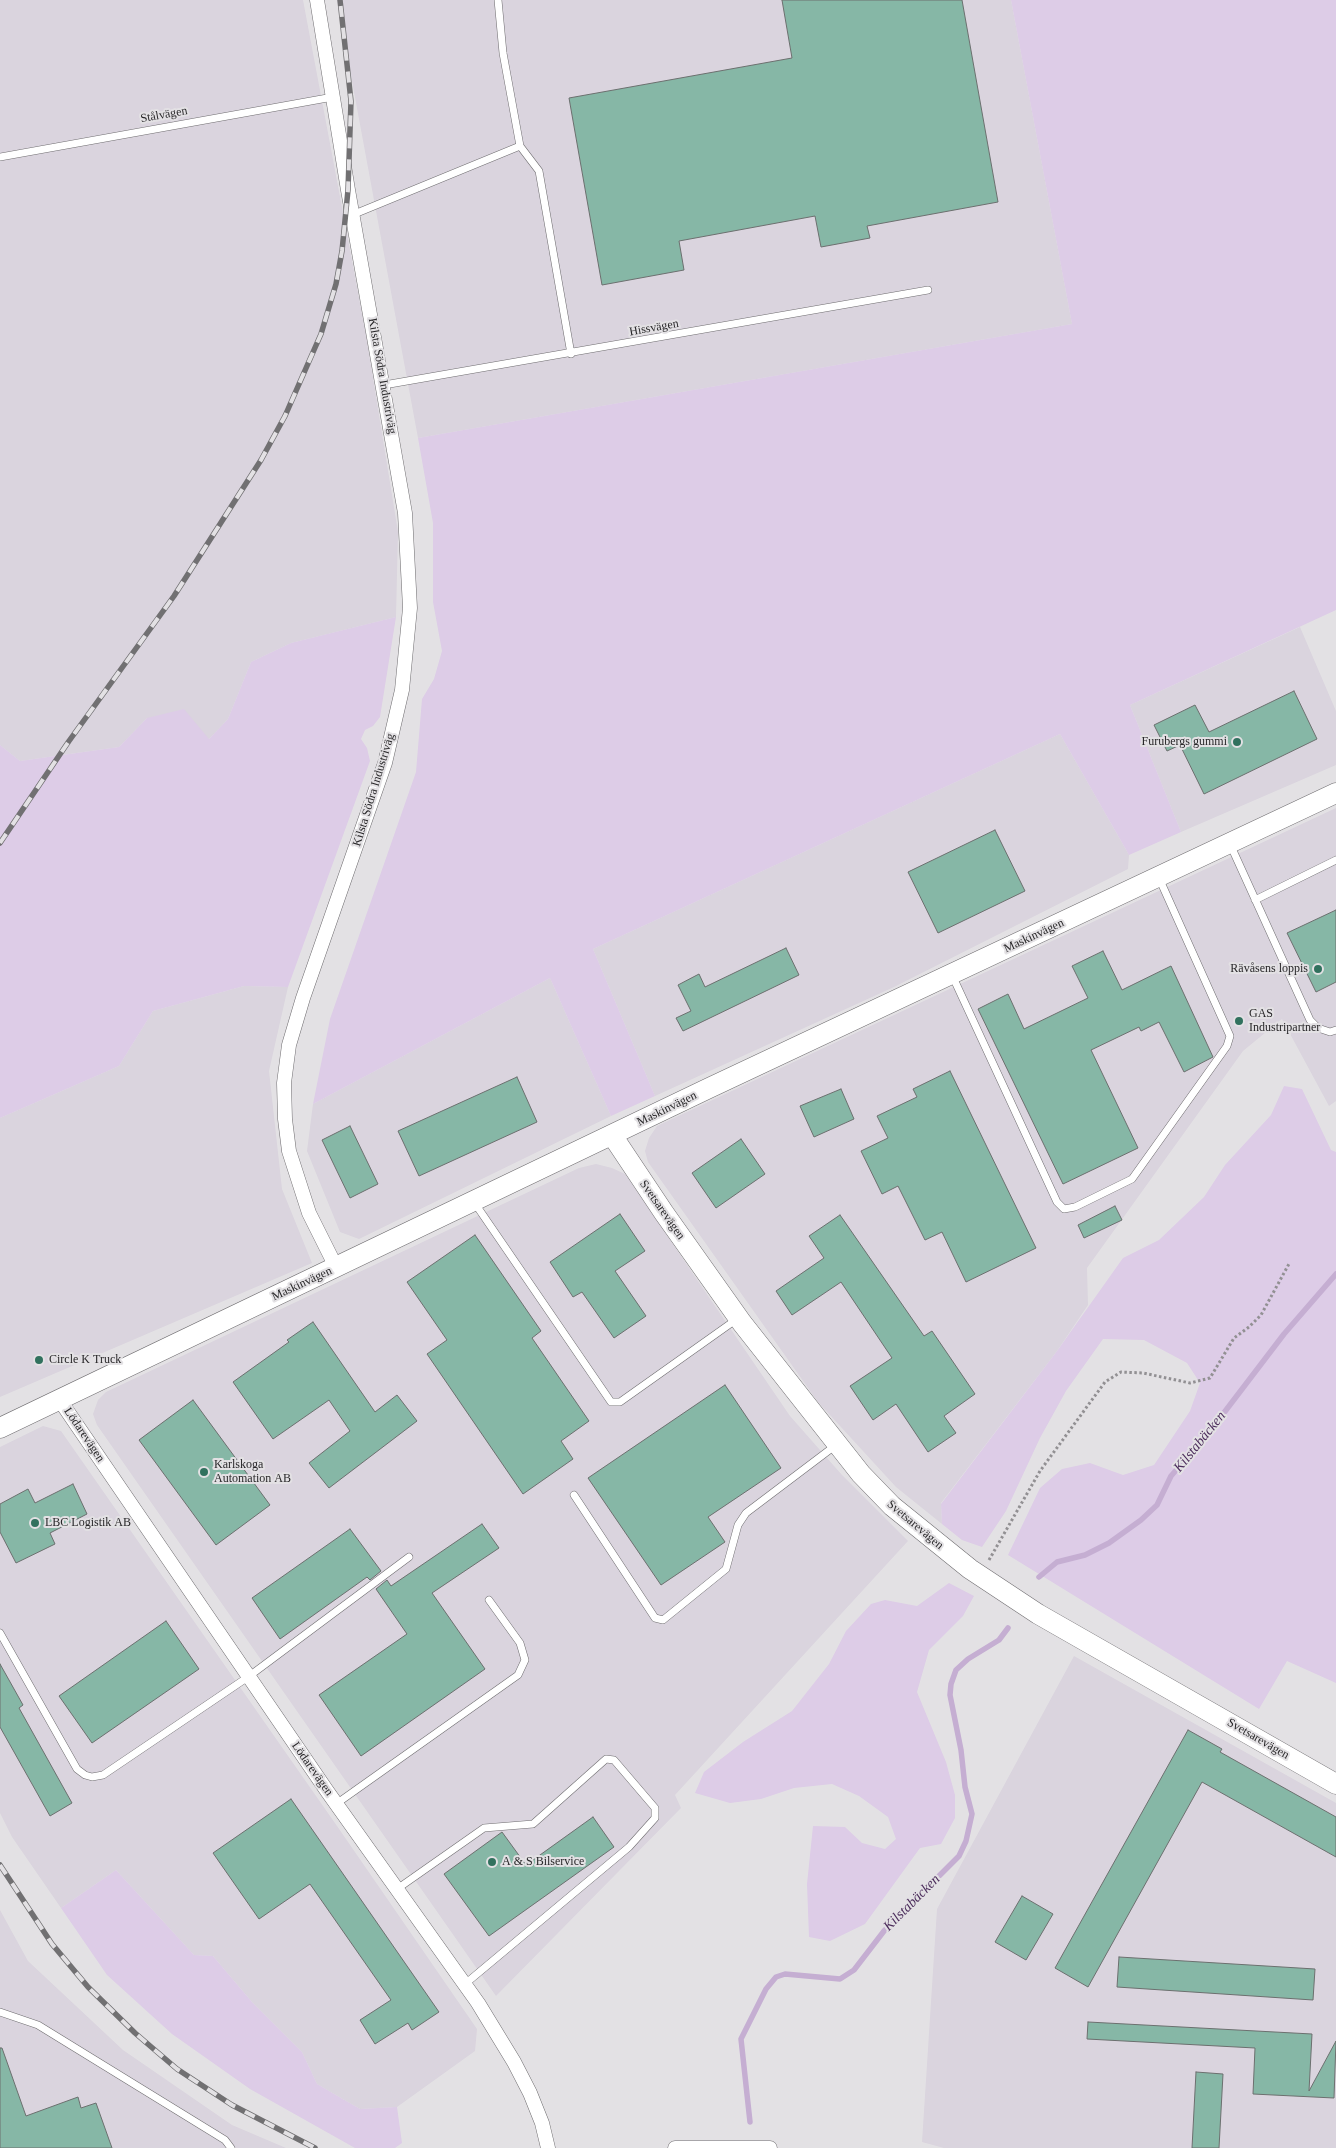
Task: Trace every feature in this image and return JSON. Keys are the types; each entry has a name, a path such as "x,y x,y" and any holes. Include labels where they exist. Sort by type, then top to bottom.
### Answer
{"street":[{"name":"Kilsta Södra Industriväg","path":"317,0 352,215 384,386 405,513 410,608 402,690 383,771 303,998 289,1045 284,1084 285,1119 289,1151 310,1213 336,1268"},
{"name":"Maskinvägen","path":"0,1428 612,1135 1336,793"},
{"name":"Svetsarevägen","path":"612,1135 664,1213 739,1318 861,1474 892,1506 980,1576 1038,1614 1336,1784"},
{"name":"Lödarevägen","path":"59,1399 248,1677 464,1984 514,2062 533,2100 548,2148"},
{"path":"675,2148 770,2148"}],"lane":[{"path":"498,0 503,53 520,146 539,171 571,354"},
{"name":"Stålvägen","path":"0,157 333,97"},
{"path":"352,215 520,146"},
{"name":"Hissvägen","path":"384,386 928,290"},
{"path":"1230,844 1310,1020 1324,1030 1330,1032 1336,1030"},
{"path":"1256,900 1336,860"},
{"path":"952,975 1057,1202 1064,1209 1075,1207 1132,1179 1227,1046 1230,1036 1159,877"},
{"path":"474,1202 611,1402 620,1402 739,1318"},
{"path":"574,1495 655,1618 663,1620 726,1568 738,1525 746,1513 837,1444"},
{"path":"0,1633 77,1769 85,1775 92,1777 103,1775 248,1677 409,1557"},
{"path":"336,1804 518,1675 525,1660 520,1643 488,1600"},
{"path":"396,1889 484,1828 533,1824 606,1759 614,1760 655,1808 655,1818 629,1847 464,1984"},
{"path":"0,2012 38,2025 225,2140 231,2148"}],"path":[{"path":"980,1576 1040,1471 1105,1382 1121,1372 1143,1373 1190,1383 1210,1378 1234,1338 1249,1328 1261,1315 1290,1262"}],"shaded area":[{"path":"0,0 303,0 366,335 398,532 396,617 291,643 251,662 228,719 209,739 147,718 119,747 20,761 0,745"},
{"path":"337,0 1011,0 1072,324 418,438"},
{"path":"1011,0 1336,0 1336,610 1130,705 1181,832 1129,855 1060,734 593,949 655,1096 611,1116 550,978 313,1104 330,1019 416,772 422,699 434,679 442,651 433,602 433,523 418,438 1072,324"},
{"path":"396,617 380,717 373,726 365,730 361,739 367,748 370,761 288,987 244,986 153,1011 119,1066 0,1118 0,745 20,761 119,747 147,718 184,709 209,739 228,719 251,662 291,643"},
{"path":"1300,627 1336,711 1336,765 1181,832 1130,705"},
{"path":"1060,734 1129,855 1128,869 894,987 655,1096 593,949"},
{"path":"1336,808 1336,1101 1329,1106 1282,1019 1243,1051 1087,1268 1088,1305 1057,1351 941,1503 942,1524 896,1487 818,1402 648,1162 645,1151 649,1138 657,1126"},
{"path":"550,978 611,1116 359,1239 340,1232 307,1151 313,1104"},
{"path":"244,986 288,987 269,1071 282,1189 312,1263 0,1397 0,1118 119,1066 153,1011"},
{"path":"1284,1086 1302,1089 1331,1150 1336,1152 1336,1683 1287,1661 1259,1709 1008,1555 1040,1488 1062,1469 1090,1463 1123,1475 1154,1465 1190,1411 1200,1383 1187,1363 1144,1340 1103,1339 1066,1391 1040,1438 1006,1511 982,1547 962,1540 942,1524 941,1504 1057,1351 1123,1258 1159,1240 1204,1197 1225,1165 1271,1115"},
{"path":"596,1164 625,1174 790,1416 842,1475 908,1541 675,1795 681,1808 496,1996 97,1425 93,1414 98,1400 106,1392 579,1168"},
{"path":"43,1426 61,1431 477,2029 475,2051 397,2107 360,2109 317,2084 302,2052 252,2002 213,1956 194,1955 116,1870 61,1908 12,1837 0,1813 0,1447"},
{"path":"949,1583 974,1596 963,1616 929,1650 917,1692 946,1762 955,1795 955,1818 941,1844 920,1848 865,1924 830,1941 809,1937 807,1884 813,1826 845,1827 862,1843 885,1849 896,1839 888,1817 859,1796 832,1784 794,1788 761,1799 730,1803 695,1793 704,1772 743,1742 792,1711 829,1664 846,1631 871,1604 885,1600 917,1606"},
{"path":"1074,1656 1336,1803 1336,2148 944,2148 922,2142 937,1909"},
{"path":"116,1870 194,1955 213,1956 252,2002 302,2052 317,2084 360,2109 397,2107 402,2143 395,2148 355,2148 250,2089 172,2034 107,1975 61,1908"},
{"path":"0,1910 28,1961 123,2050 232,2125 286,2148 0,2148"}],"building":[{"path":"782,0 962,0 998,202 867,226 870,238 821,247 815,216 679,241 684,270 602,285 569,98 792,58"},
{"name":"Furubergs gummi","path":"1294,691 1317,739 1204,794 1180,745 1167,751 1154,725 1195,705 1209,732"},
{"path":"995,830 1025,891 938,933 908,872"},
{"path":"1336,910 1336,982 1316,992 1287,933"},
{"path":"786,948 799,975 683,1031 676,1018 691,1011 678,985 699,974 705,987"},
{"path":"1103,951 1122,990 1171,966 1213,1057 1184,1072 1159,1022 1141,1031 1139,1027 1091,1050 1138,1148 1063,1184 978,1009 1008,994 1024,1029 1088,998 1072,966"},
{"path":"950,1071 1036,1248 966,1282 942,1232 925,1240 898,1186 882,1194 861,1151 888,1138 877,1116 917,1097 913,1089"},
{"path":"517,1077 537,1122 419,1176 398,1131"},
{"path":"841,1089 854,1119 814,1137 800,1106"},
{"path":"350,1126 378,1184 350,1198 322,1140"},
{"path":"741,1139 765,1174 716,1208 692,1173"},
{"path":"1115,1206 1122,1220 1084,1238 1078,1225"},
{"path":"620,1214 645,1251 615,1271 646,1316 614,1338 582,1292 573,1297 550,1262"},
{"path":"840,1215 924,1336 932,1331 975,1394 944,1416 956,1433 928,1452 896,1404 873,1420 850,1386 892,1358 841,1282 792,1315 776,1291 824,1258 809,1236"},
{"path":"475,1235 541,1331 532,1338 589,1421 561,1441 573,1459 523,1494 427,1354 447,1340 407,1282"},
{"path":"313,1322 375,1412 397,1395 417,1421 329,1488 309,1463 350,1431 329,1400 273,1439 233,1382 289,1342 287,1340"},
{"path":"725,1385 781,1468 708,1517 725,1542 661,1585 588,1478"},
{"name":"Karlskoga Automation AB","path":"193,1400 270,1505 216,1545 139,1440"},
{"name":"LBC Logistik AB","path":"73,1484 87,1514 50,1533 55,1544 16,1563 0,1532 0,1504 28,1489 35,1503"},
{"path":"482,1524 499,1548 432,1593 485,1669 361,1756 319,1695 407,1634 376,1589 387,1580 391,1586"},
{"path":"350,1529 381,1571 370,1580 367,1577 280,1639 252,1598"},
{"path":"166,1621 199,1669 92,1743 59,1696"},
{"path":"0,1664 23,1705 19,1708 72,1803 50,1816 0,1727"},
{"path":"1188,1730 1222,1749 1220,1752 1336,1817 1336,1857 1202,1782 1088,1987 1055,1968"},
{"path":"291,1799 439,2012 412,2030 408,2023 375,2044 360,2020 391,2000 310,1884 259,1919 213,1853"},
{"path":"593,1817 614,1847 489,1936 444,1874 502,1832 526,1865"},
{"path":"1022,1896 1053,1914 1026,1960 995,1942"},
{"path":"1119,1957 1315,1969 1313,2000 1117,1987"},
{"path":"1088,2022 1312,2034 1309,2091 1336,2041 1334,2098 1253,2094 1255,2048 1087,2039"},
{"path":"0,2048 2,2048 26,2116 78,2097 81,2108 96,2103 112,2148 0,2148"},
{"path":"1196,2072 1223,2074 1219,2148 1192,2148"}],"waterway":[{"name":"Kilstabäcken","path":"1039,1577 1057,1562 1085,1555 1109,1543 1141,1520 1157,1505 1171,1476 1207,1435 1284,1334 1336,1274"},
{"name":"Kilstabäcken","path":"750,2122 741,2039 766,1989 776,1977 785,1974 840,1979 854,1970 884,1931 959,1856 966,1841 972,1814 965,1787 961,1750 950,1695 951,1684 956,1670 968,1659 999,1640 1008,1628"}],"railway":[{"path":"0,843 69,741 174,596 261,460 285,416 321,334 336,284 342,251 348,190 351,101 340,0"},
{"path":"0,1865 52,1944 88,1987 135,2033 177,2069 232,2105 315,2148"}],"place":[{"name":"Furubergs gummi","path":"1237,742"},
{"name":"Rävåsens loppis","path":"1318,969"},
{"name":"GAS Industripartner","path":"1239,1021"},
{"name":"Circle K Truck","path":"39,1360"},
{"name":"Karlskoga Automation AB","path":"204,1472"},
{"name":"LBC Logistik AB","path":"35,1523"},
{"name":"A & S Bilservice","path":"492,1862"}]}
